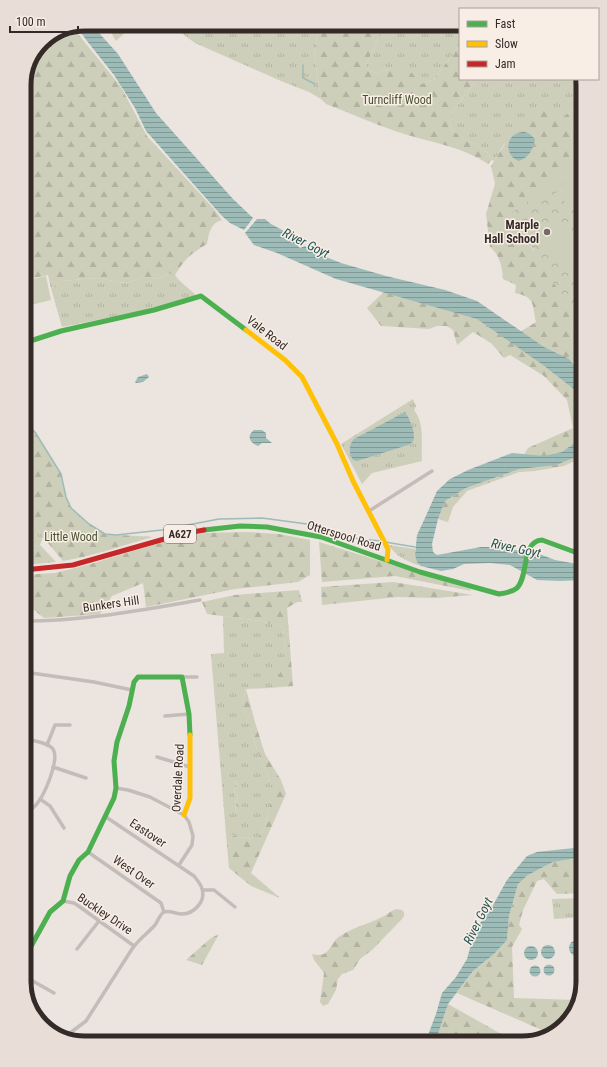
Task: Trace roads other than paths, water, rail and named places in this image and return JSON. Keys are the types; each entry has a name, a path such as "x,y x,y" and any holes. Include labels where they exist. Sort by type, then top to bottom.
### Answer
{"street":[{"name":"Vale Road","path":"31,341 60,331 154,310 201,296 285,360 302,377 337,444 353,481 388,549 388,560"},
{"path":"369,511 432,471"},
{"name":"Otterspool Road","path":"31,569 73,565 182,534 213,528 240,526 267,527 321,537 420,572 494,593 507,594 514,590 522,580 531,547 535,542 542,540 576,553"},
{"name":"Bunkers Hill","path":"31,621 72,620 128,613 200,600"},
{"path":"31,673 94,682 132,690"},
{"path":"31,946 50,912 63,900 68,882 75,866 88,852 114,798 116,788 115,752 134,682 138,677 196,676"},
{"name":"Overdale Road","path":"179,866 192,845 193,836 189,822 184,816 190,798 190,737 189,714 182,677"},
{"path":"165,716 189,714"},
{"path":"47,745 55,725 70,726"},
{"path":"31,740 47,745 52,748 55,754 48,784 40,799 31,809"},
{"path":"157,757 190,767"},
{"path":"53,767 86,778"},
{"path":"116,788 150,797 184,816"},
{"path":"40,799 50,806 64,828"},
{"name":"Eastover","path":"106,817 179,866"},
{"name":"West Over","path":"88,852 161,903 164,912"},
{"path":"70,1033 86,1021 134,946 154,926 164,912 182,914 190,913 197,908 201,902 203,890 200,884 194,876 179,866"},
{"path":"203,890 214,890 236,906"},
{"name":"Buckley Drive","path":"63,900 74,903 134,946"},
{"path":"77,949 99,921"},
{"path":"31,980 53,992 53,987"}],"water":[{"path":"80,31 97,31 118,54 156,113 233,199 253,218 244,230 230,223 222,216 146,131 135,108 114,75"},
{"path":"520,132 530,134 535,139 530,153 519,161 511,156 508,147 510,139 513,135"},
{"path":"257,219 265,219 284,231 300,248 305,246 311,251 341,263 386,276 445,290 477,301 544,347 569,359 576,368 576,392 543,365 477,319 336,279 277,253 254,245 245,233"},
{"path":"147,374 149,377 143,382 135,382 138,377"},
{"path":"405,412 414,435 412,443 357,461 353,460 350,449 354,439"},
{"path":"254,430 262,430 266,433 266,438 272,443 262,443 258,446 253,443 250,439 250,435"},
{"path":"576,442 576,457 556,465 519,469 466,488 445,501 438,519 432,544 433,552 437,555 481,547 506,547 532,555 542,555 555,560 576,564 576,580 537,580 510,565 490,563 464,564 453,569 441,571 421,566 417,562 415,555 417,535 437,491 450,479 468,470 512,453 544,456 562,452"},
{"path":"576,848 576,858 553,862 528,875 518,884 509,916 507,940 494,954 473,971 448,1004 437,1036 428,1036 442,993 456,977 467,959 475,930 492,907 507,880 527,856 537,852"},
{"path":"576,940 576,956 570,951 569,948"},
{"path":"545,945 551,945 555,949 555,955 551,959 545,959 541,955 541,949"},
{"path":"528,946 534,946 538,950 538,956 534,960 528,960 524,956 524,950"},
{"path":"549,964 553,966 555,970 553,974 549,976 545,974 543,970 545,966"},
{"path":"535,965 539,967 541,971 539,975 535,977 531,975 529,971 531,967"}],"waterway":[{"path":"303,65 303,78 315,84"},
{"path":"31,428 35,432 61,474 66,497 71,508 89,524 105,534 116,535 162,530 219,519 262,518 307,524 359,539 382,541"},
{"path":"385,542 415,547"}],"place":[{"name":"Marple Hall School","path":"547,232"}],"park label":[{"name":"Turncliff Wood","path":"397,100"},
{"name":"Little Wood","path":"71,537"}],"water label":[{"name":"River Goyt","path":"306,243"},
{"name":"River Goyt","path":"516,548"},
{"name":"River Goyt","path":"478,921"}]}
